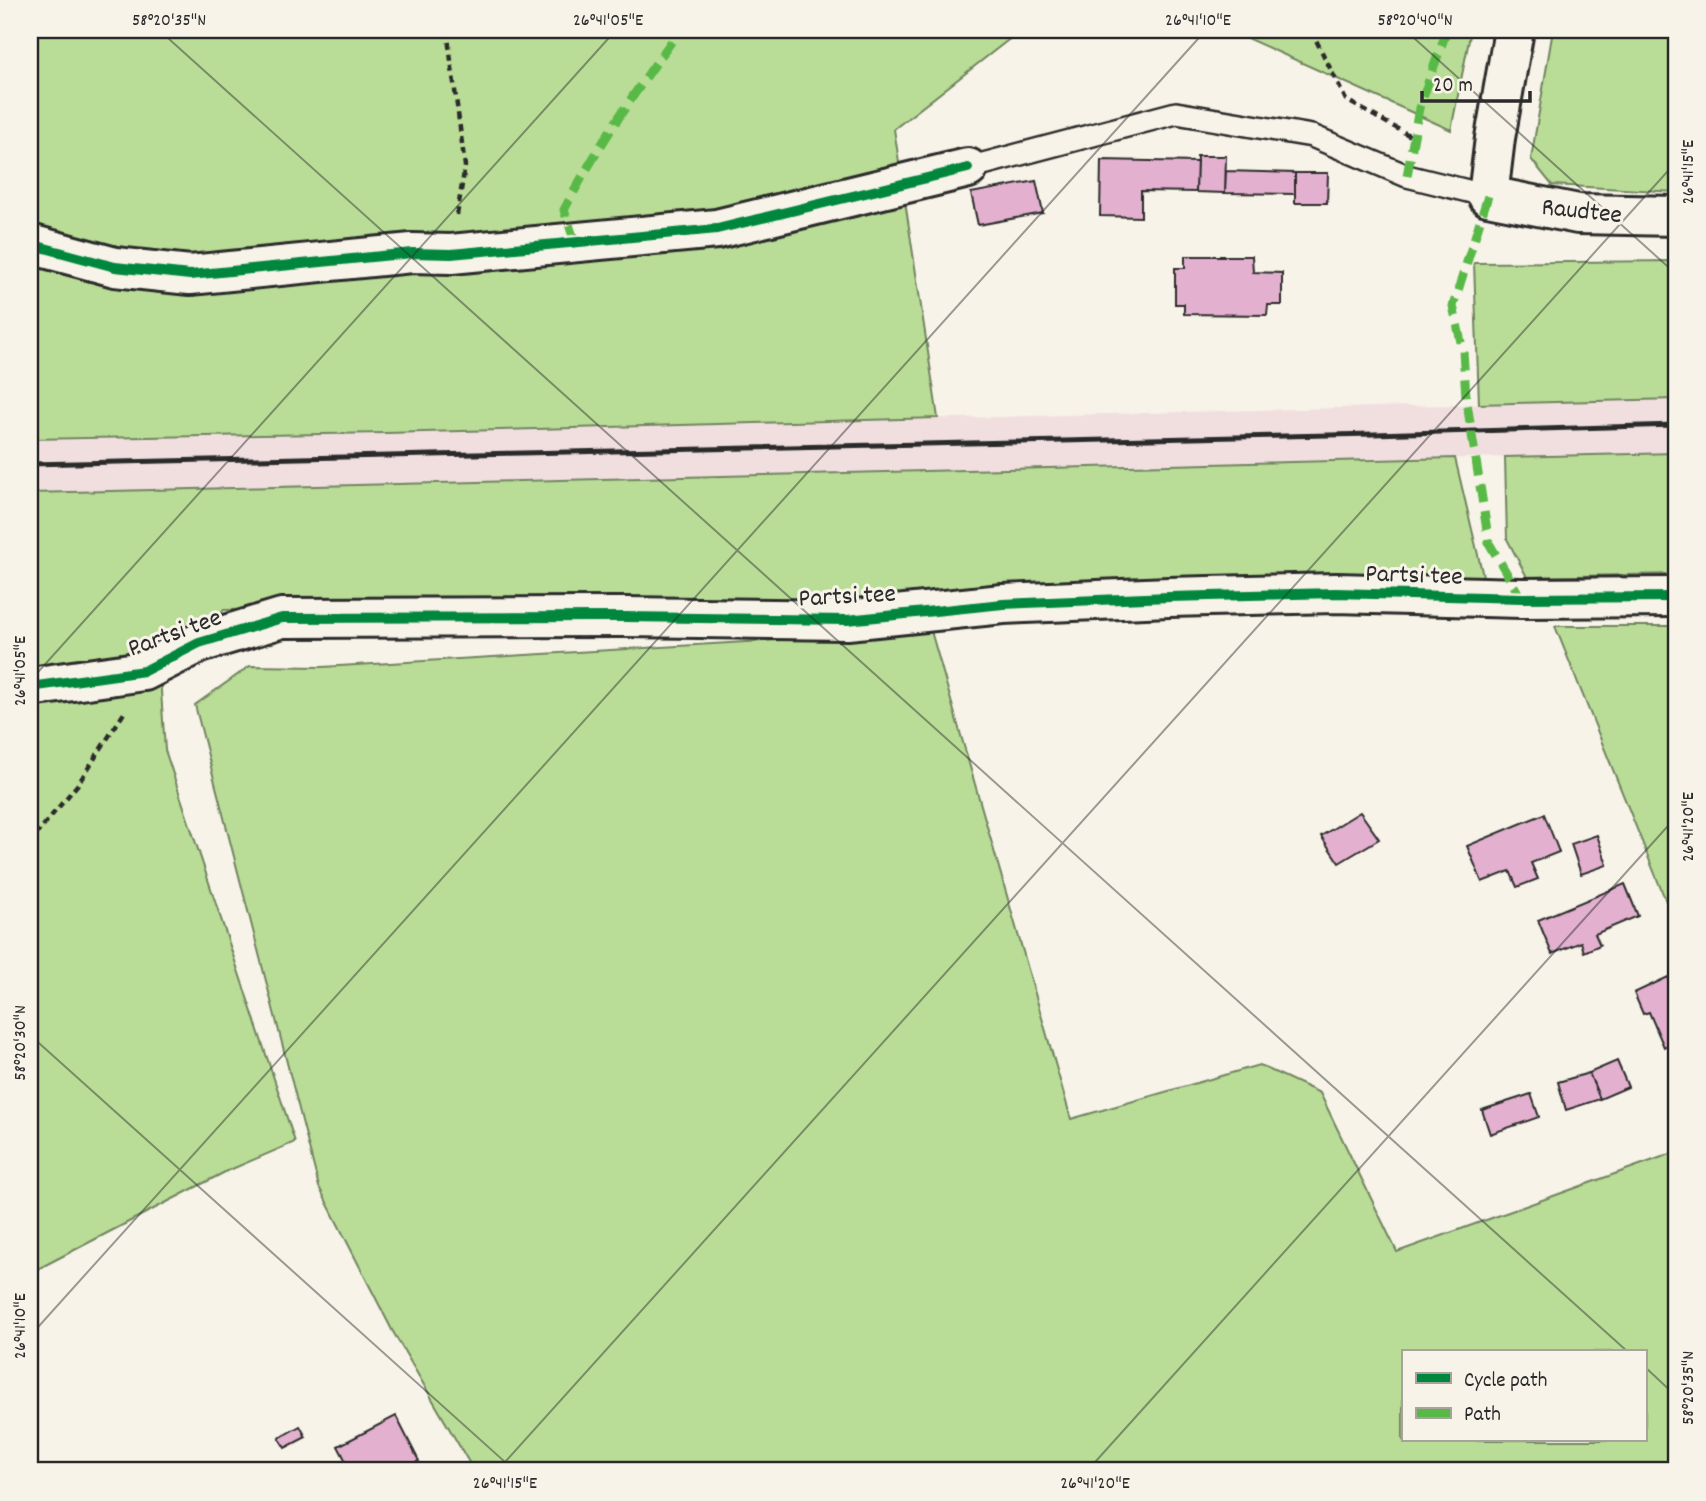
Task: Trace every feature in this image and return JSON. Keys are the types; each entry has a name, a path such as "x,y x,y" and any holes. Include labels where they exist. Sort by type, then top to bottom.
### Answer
{"street":[{"path":"1488,196 1514,30"},
{"path":"30,244 115,267 190,275 412,253 451,254 717,229 968,168"},
{"name":"Raudtee","path":"1488,196 1578,214 1676,216"},
{"name":"Partsi tee","path":"30,687 144,671 199,643 282,618 625,617 847,620 1003,604 1169,597 1336,593 1521,598 1676,597"}],"lane":[{"path":"968,168 1176,113 1312,136 1407,176 1488,196"}],"path":[{"path":"447,30 465,166 451,254"},
{"path":"1311,30 1346,100 1414,138"},
{"path":"30,846 33,838 78,784 123,713 133,705"}],"shaded area":[{"path":"1676,399 1676,453 30,493 30,439 387,433"}],"green space":[{"path":"30,30 1021,30 894,129 938,418 387,433 30,439"},
{"path":"1229,30 1471,30 1451,130"},
{"path":"1553,30 1676,30 1676,192 1552,185 1531,159"},
{"path":"1676,261 1676,399 1479,404 1474,263"},
{"path":"1676,453 1676,574 1527,577 1507,539 1505,457"},
{"path":"1455,458 1483,576 843,601 223,610 219,623 149,655 30,673 30,493"},
{"path":"1555,626 1676,626 1676,926"},
{"path":"931,631 1071,1119 1259,1065 1320,1093 1397,1252 1676,1152 1676,1471 474,1471 392,1330 319,1187 195,705 250,666 322,667"},
{"path":"160,676 165,750 295,1142 225,1172 30,1273 30,699"}],"building":[{"path":"1197,156 1226,156 1225,193 1196,192"},
{"path":"1101,160 1197,162 1196,192 1141,191 1141,217 1100,216"},
{"path":"1226,171 1295,173 1295,194 1225,193"},
{"path":"1295,173 1328,173 1327,203 1295,203"},
{"path":"1036,181 1043,213 978,225 971,193"},
{"path":"1185,256 1252,256 1253,272 1282,273 1282,305 1268,305 1267,315 1184,314 1184,304 1175,304 1175,268 1185,268"},
{"path":"1360,812 1379,839 1339,863 1321,836"},
{"path":"1544,814 1559,852 1531,863 1538,879 1517,887 1510,871 1482,882 1467,846"},
{"path":"1597,835 1607,865 1581,874 1571,844"},
{"path":"1625,884 1638,916 1595,934 1600,945 1584,952 1581,942 1552,954 1538,920"},
{"path":"1668,977 1676,995 1676,1041 1664,1047 1649,1012 1643,1014 1634,993"},
{"path":"1617,1061 1628,1087 1600,1099 1589,1073"},
{"path":"1589,1073 1600,1099 1566,1110 1558,1082"},
{"path":"1531,1094 1539,1117 1490,1134 1482,1110"},
{"path":"396,1416 419,1461 400,1471 390,1471 385,1463 369,1471 351,1471 338,1446"},
{"path":"300,1426 306,1437 285,1448 279,1438"}],"railway":[{"path":"30,464 1676,425"}],"marked path":[{"path":"575,242 564,210 590,163 680,30"},
{"path":"1407,176 1419,108 1447,30"},
{"path":"1488,196 1453,306 1463,351 1466,397 1489,543 1521,598"}],"cycle path":[{"path":"30,244 115,267 190,275 412,253 451,254 717,229 968,168"},
{"path":"30,687 144,671 199,643 282,618 625,617 847,620 1003,604 1169,597 1336,593 1521,598 1676,597"}]}
